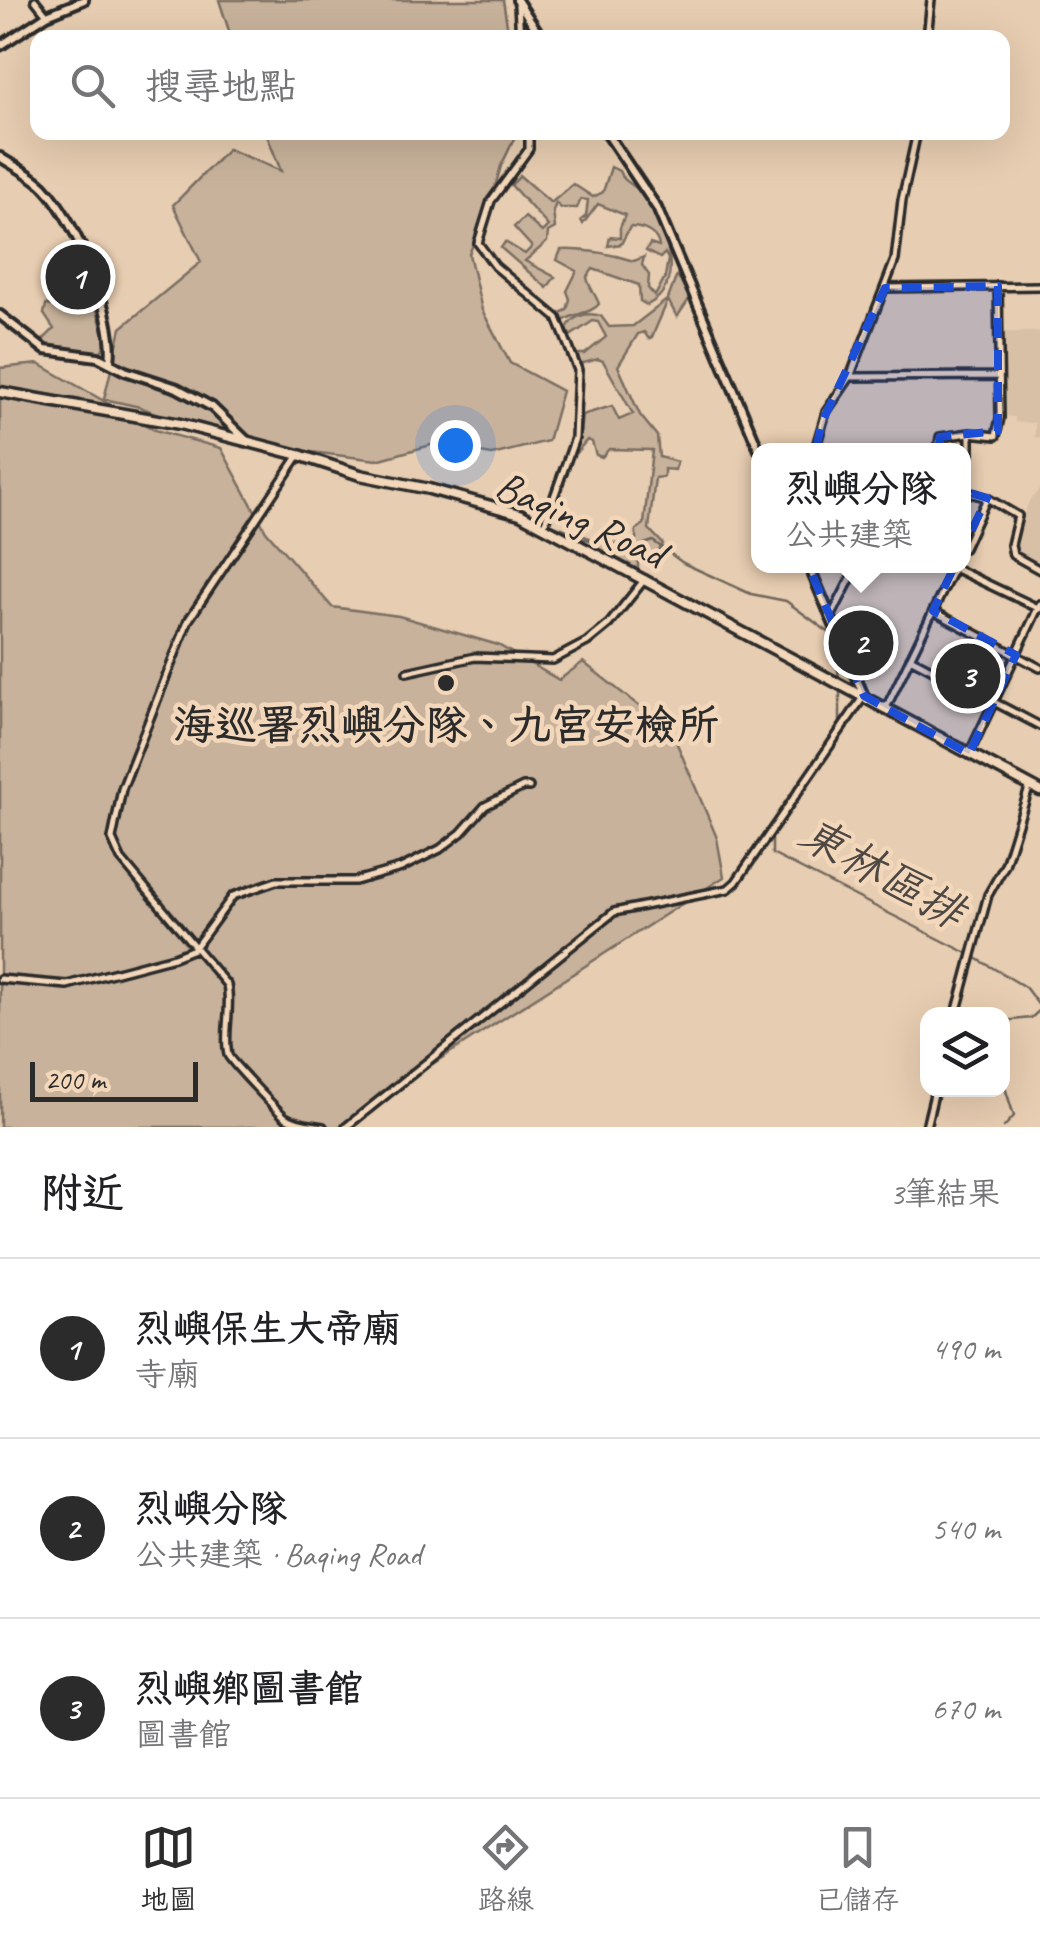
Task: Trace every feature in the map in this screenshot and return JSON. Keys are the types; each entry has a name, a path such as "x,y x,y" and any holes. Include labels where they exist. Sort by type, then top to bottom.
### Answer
{"main road":[{"name":"Baqing Road","path":"0,392 153,418 299,455 360,475 430,489 544,524 1040,790"}],"street":[{"path":"35,0 47,16"},
{"path":"0,46 47,16 84,0"},
{"path":"928,30 931,0"},
{"path":"518,1 520,30"},
{"path":"518,1 537,30"},
{"path":"529,140 529,149 492,201 478,243 495,266 557,318 578,370 575,438 544,524"},
{"path":"611,140 656,208 756,443"},
{"path":"817,443 826,412 850,377 895,260 902,200 915,140"},
{"path":"0,157 50,193 82,246 112,339 110,361"},
{"path":"939,443 940,437 970,433 996,436 1000,418 998,286"},
{"path":"885,288 1040,286"},
{"path":"0,315 45,350 110,361 124,370 177,388 212,407 250,445"},
{"path":"850,377 999,376"},
{"path":"970,433 970,443"},
{"path":"299,455 188,621 122,790 112,839 116,854 227,985 227,1049 232,1065 262,1090 286,1118 323,1127"},
{"path":"971,493 988,498 1018,516 1012,555 1040,570"},
{"path":"971,533 988,498"},
{"path":"346,1127 614,912 728,888 736,882 864,696 812,573"},
{"path":"831,618 854,573"},
{"path":"886,708 951,573"},
{"path":"969,573 1040,607 970,754"},
{"path":"407,672 475,657 553,660 587,642 609,624 646,578"},
{"path":"933,612 1040,668"},
{"path":"910,658 1040,726"},
{"path":"958,1007 988,895 1005,865 1030,786"},
{"path":"0,979 68,984 194,950 233,896 276,881 356,881 401,868 440,849 486,806 529,787"},
{"path":"926,1127 933,1097"}],"highlighted area":[{"path":"998,286 998,431 940,437 934,482 987,498 933,611 1016,655 969,754 864,696 793,530 809,515 804,503 822,422 885,288"}],"shaded area":[{"path":"219,0 503,0 508,30 229,30"},
{"path":"269,140 514,140 469,254 482,310 510,363 562,391 548,441 492,455 431,445 377,460 286,449 195,429 140,407 104,399 121,328 201,262 173,205 228,149 281,171"},
{"path":"611,167 641,193 657,219 668,252 670,268 667,283 660,296 647,305 640,301 639,285 593,269 587,277 599,304 563,321 558,314 567,310 567,291 577,271 557,260 561,250 598,252 634,261 644,257 642,265 649,275 648,288 655,296 665,277 668,259 665,253 660,258 646,251 650,244 659,247 658,242 640,228 630,227 621,244 608,246 610,237 620,238 625,215 598,204 583,224 588,200 581,199 577,208 561,208 556,203 555,228 548,232 547,242 525,261 555,277 547,288 501,248 505,242 525,254 532,247 514,227 525,217 542,232 548,226 511,185 520,176 551,203 573,184 593,197 603,192"},
{"path":"677,275 690,298 677,317 668,300 652,337 649,339 644,332 638,334 618,366 640,415 657,436 659,457 677,462 675,470 664,469 664,477 655,478 649,529 663,544 658,552 638,563 638,569 551,524 595,540 636,539 636,530 644,524 652,450 609,449 602,457 596,455 592,442 587,440 575,454 582,415 612,406 619,420 633,414 603,361 580,364 578,354 585,354 606,337 598,322 593,321 570,336 567,328 577,317 591,314 601,316 609,327 633,326 668,299"},
{"path":"93,297 106,341 100,355 62,352 40,343 54,329 44,314 46,305"},
{"path":"1001,332 1040,332 1040,438 1035,437 1035,423 1015,422 1015,417 1001,416"},
{"path":"39,364 155,430 221,448 266,531 332,607 399,616 498,645 559,680 583,662 672,732 717,838 724,877 395,1088 346,1127 0,1127 0,368"},
{"path":"1040,489 1040,566 1017,553 1013,545 1029,501"}],"waterway":[{"path":"570,536 633,548 653,541 683,563 751,594 786,601 831,634 840,682"},
{"name":"東林區排","path":"840,689 840,726"},
{"name":"東林區排","path":"814,774 831,747"},
{"name":"東林區排","path":"772,833 772,854 967,953"},
{"name":"東林區排","path":"976,958 1025,987 1040,1007"},
{"name":"東林區排","path":"1010,1020 1031,1018 1040,1010"},
{"name":"東林區排","path":"1004,1127 1014,1116 1008,1097"}],"place":[{"name":"烈嶼保生大帝廟","path":"78,277"},
{"name":"烈嶼分隊","path":"861,643"},
{"name":"烈嶼鄉圖書館","path":"968,676"},
{"name":"海巡署烈嶼分隊、九宮安檢所","path":"446,683"}]}
